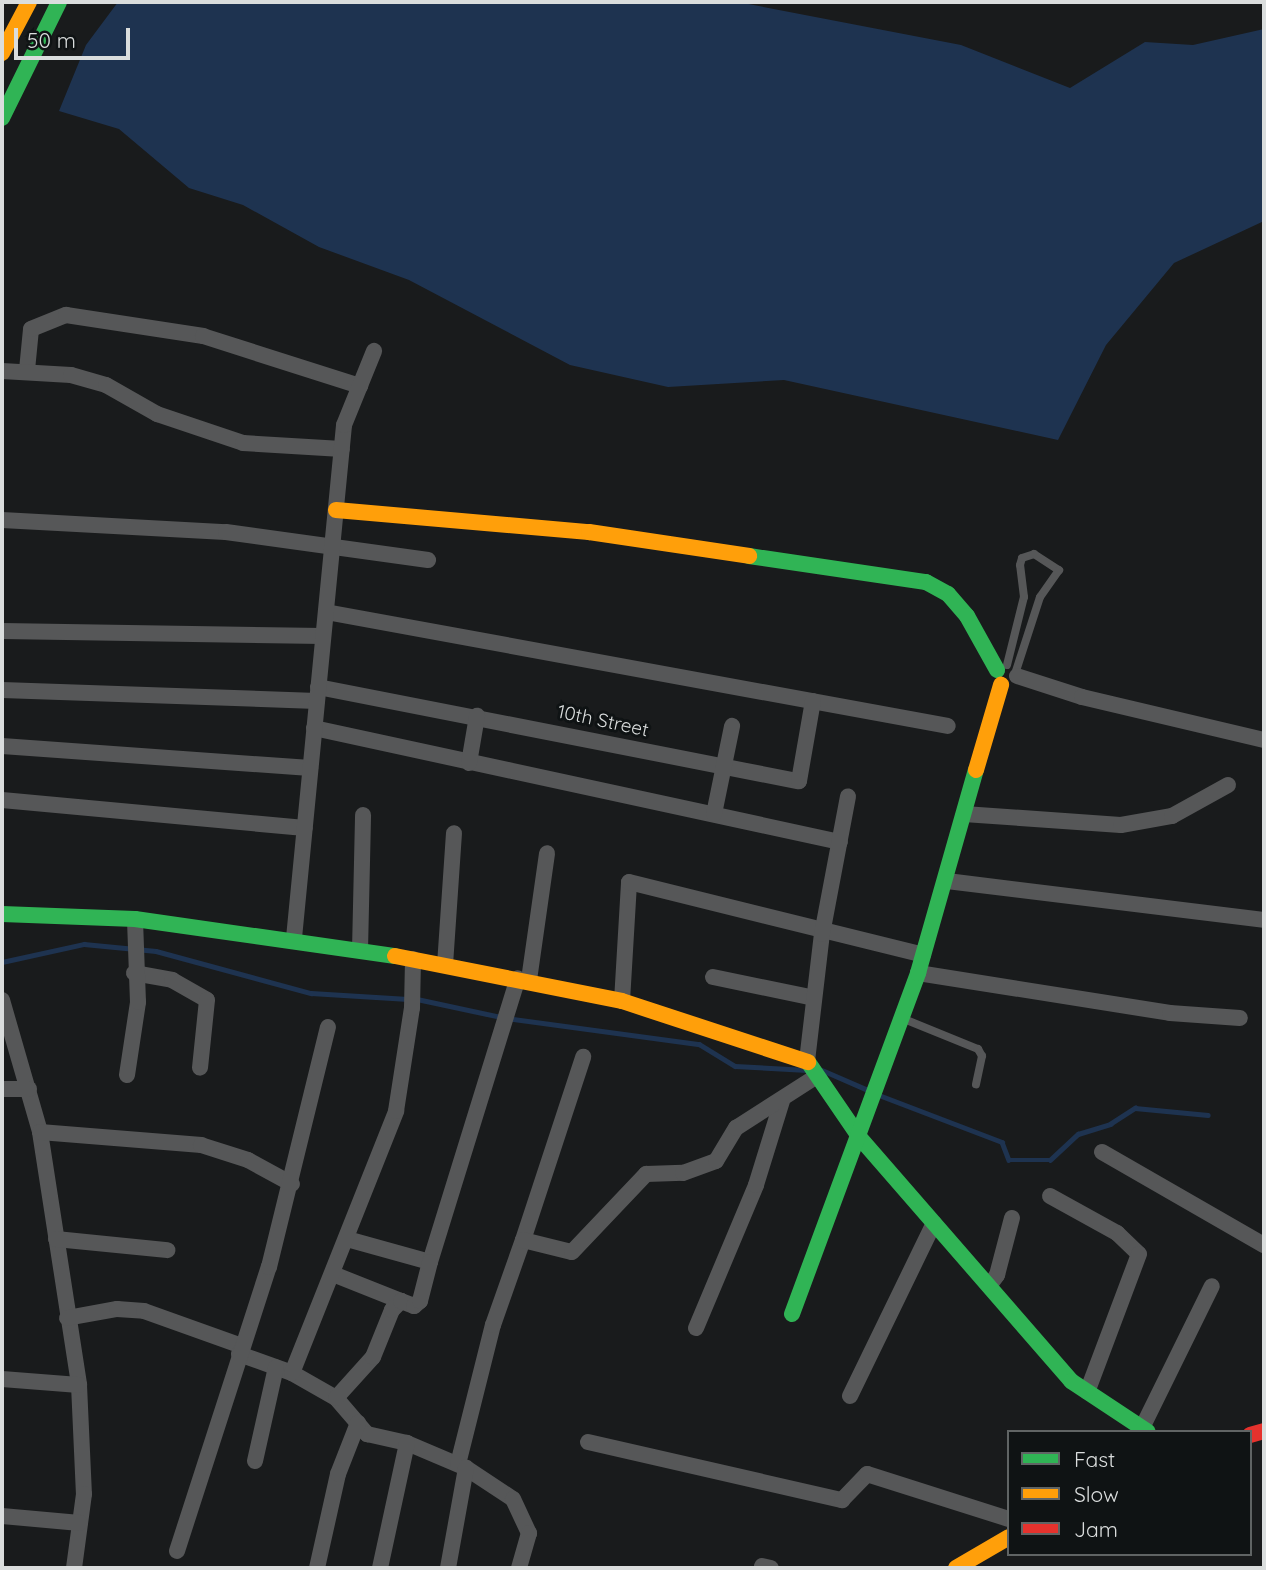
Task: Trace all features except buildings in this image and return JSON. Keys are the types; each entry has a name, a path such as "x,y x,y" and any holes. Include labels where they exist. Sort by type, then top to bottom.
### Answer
{"main road":[{"path":"2,53 29,2"},
{"path":"2,118 58,2"},
{"path":"335,510 589,533 926,582 948,594 1008,673 918,973 868,1106 860,1138 792,1314"},
{"path":"2,914 135,919 294,937 523,979 622,1001 812,1069 860,1138 1071,1381 1145,1430"},
{"path":"956,1568 1007,1538"}],"street":[{"path":"27,370 31,329 66,315 203,336 359,386"},
{"path":"294,937 344,425 374,351"},
{"path":"2,371 27,370 106,386 157,414 243,443 342,449"},
{"path":"2,520 226,532 428,560"},
{"path":"326,611 948,726"},
{"path":"2,631 323,636"},
{"path":"1008,673 1082,697 1264,740"},
{"name":"10th Street","path":"2,690 318,694 477,716 799,781 813,701"},
{"path":"469,763 477,716"},
{"path":"714,814 732,726"},
{"path":"314,728 839,842"},
{"path":"2,746 310,768"},
{"path":"964,814 1121,825 1172,816 1228,785"},
{"path":"523,1240 572,1252 646,1174 683,1172 716,1161 736,1128 782,1101 812,1069 814,998 822,933 848,796"},
{"path":"2,800 304,828"},
{"path":"360,950 363,815"},
{"path":"445,965 454,833"},
{"path":"333,1274 414,1306 420,1301 429,1262 509,1008 523,979 547,853"},
{"path":"947,881 1264,920"},
{"path":"622,1001 629,882 723,902 822,933 923,956"},
{"path":"127,1076 138,1002 132,940 135,919"},
{"path":"292,1373 396,1111 412,1008 413,959"},
{"path":"133,966 172,980 206,1000 200,1068"},
{"path":"918,973 1170,1013 1240,1018"},
{"path":"713,977 814,998"},
{"path":"3,1007 40,1132 79,1385 80,1523 74,1568"},
{"path":"177,1551 292,1184 328,1027"},
{"path":"448,1568 462,1466 494,1325 583,1057"},
{"path":"2,1089 29,1089"},
{"path":"696,1328 756,1185 782,1101"},
{"path":"40,1132 201,1145 248,1160 292,1184"},
{"path":"1102,1152 1264,1245"},
{"path":"1050,1196 1117,1233 1139,1254 1087,1392"},
{"path":"989,1286 997,1275 1012,1218"},
{"path":"850,1396 934,1223"},
{"path":"56,1239 167,1250"},
{"path":"347,1239 429,1262"},
{"path":"1145,1430 1212,1286"},
{"path":"336,1398 373,1357 401,1301"},
{"path":"67,1318 117,1309 144,1311 292,1373 336,1398 367,1434 407,1443 462,1466 513,1499 529,1532 519,1568"},
{"path":"255,1461 276,1367"},
{"path":"2,1379 79,1385"},
{"path":"317,1568 338,1474 358,1423"},
{"path":"588,1442 842,1500 867,1474 1007,1519"},
{"path":"380,1568 407,1443"},
{"path":"2,1516 80,1523"}],"lane":[{"path":"1034,554 1059,570 1040,597 1008,673 1024,597 1020,565 1022,558 1034,554"},
{"path":"901,1018 978,1049 982,1056 976,1084"}],"water":[{"path":"118,2 738,2 961,45 1070,88 1145,42 1193,45 1264,29 1264,221 1174,263 1106,345 1058,440 784,380 668,387 570,365 409,280 319,247 243,205 189,188 119,129 59,111 86,45"}],"waterway":[{"path":"2,962 84,944 156,951 311,993 408,999"},
{"path":"417,999 506,1018 699,1044 735,1066 807,1070"},
{"path":"822,1070 868,1090"},
{"path":"879,1095 1002,1142 1009,1160 1050,1160 1078,1134 1110,1124 1135,1108 1208,1115"}],"traffic: fast":[{"path":"2,118 59,2"},
{"path":"749,556 926,582 948,594 967,616 997,670"},
{"path":"792,1314 918,973 976,770"},
{"path":"2,914 135,919 395,956"},
{"path":"808,1062 860,1138 1071,1381 1145,1430"}],"traffic: slow":[{"path":"2,53 29,2"},
{"path":"336,510 589,532 749,556"},
{"path":"976,770 1001,685"},
{"path":"395,956 622,1001 808,1062"},
{"path":"956,1568 1007,1538"}],"traffic: jam":[{"path":"1252,1434 1264,1431"}]}
